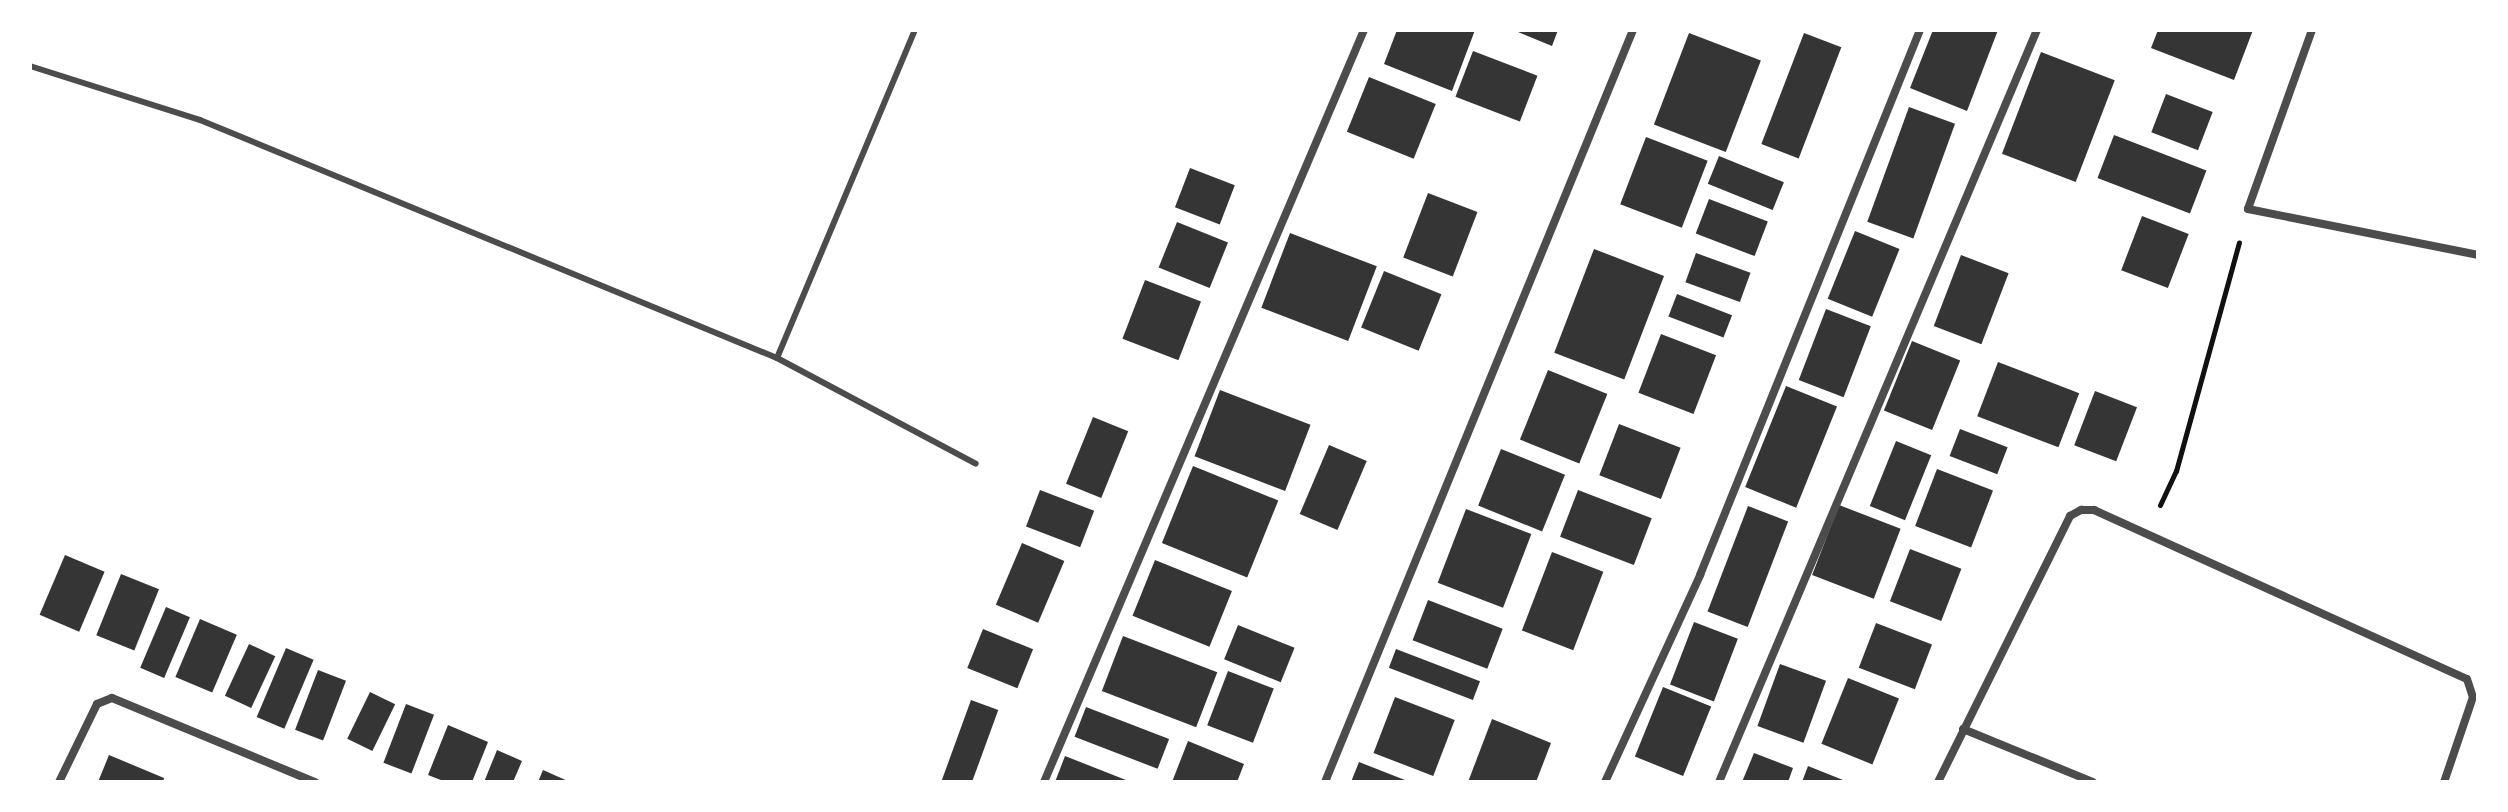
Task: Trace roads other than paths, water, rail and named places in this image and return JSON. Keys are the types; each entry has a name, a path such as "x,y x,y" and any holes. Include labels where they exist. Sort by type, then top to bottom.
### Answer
{"street":[{"path":"1044,782 1364,30"},
{"path":"1325,782 1633,30"},
{"path":"1605,782 1700,575 1920,30"},
{"path":"1719,782 2037,30"},
{"path":"2312,30 2248,209 2478,255"},
{"path":"1938,782 2070,516 2081,510 2094,510 2148,531 2467,679 2473,697 2444,782"},
{"path":"59,782 97,704 112,698 315,782"},
{"path":"1963,729 2093,782"}],"lane":[{"path":"777,358 915,30"},
{"path":"30,66 200,120 777,358 976,464"}]}
